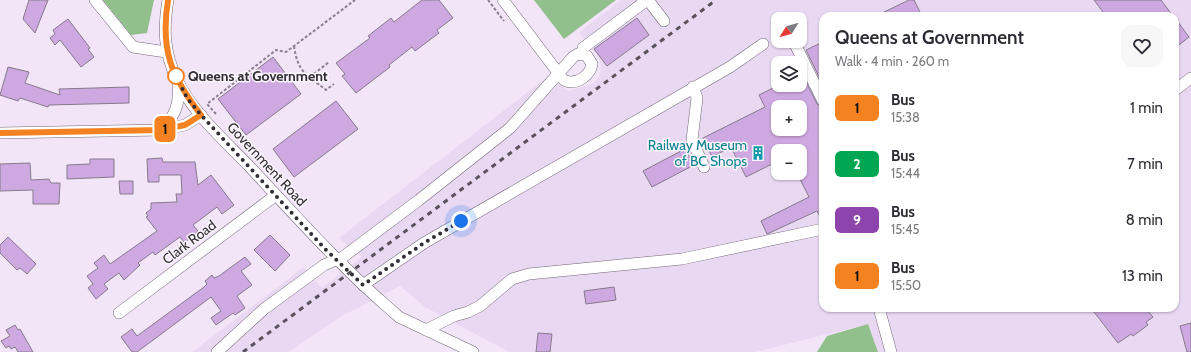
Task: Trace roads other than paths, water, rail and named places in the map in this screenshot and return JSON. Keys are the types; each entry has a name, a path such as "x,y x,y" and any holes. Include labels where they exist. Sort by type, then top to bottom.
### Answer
{"street":[{"path":"96,0 133,47 166,52"},
{"path":"161,130 177,110 179,97 177,81 166,52 165,16 168,0"},
{"path":"503,0 563,80 570,82 590,73 592,64 590,59 582,54"},
{"path":"582,54 583,48 648,0 664,21"},
{"path":"363,285 424,243 730,67 762,44"},
{"path":"797,48 819,93"},
{"path":"217,352 264,309 324,266 343,257 420,200 510,128 573,57 582,54"},
{"path":"1179,87 1191,78"},
{"name":"Government Road","path":"177,81 201,115 336,260 363,285 400,317 473,352"},
{"path":"693,87 697,98 692,140 704,167"},
{"path":"0,132 161,130 185,125 201,115"},
{"name":"Clark Road","path":"119,313 276,195"},
{"path":"426,330 454,316 468,312 480,306 512,279 529,274 682,259 819,230"},
{"path":"880,312 891,352"}],"railway":[{"path":"243,352 716,0"}],"place":[{"name":"Queens at Government","path":"176,76"},
{"name":"Railway Museum of BC Shops","path":"758,153"}]}
